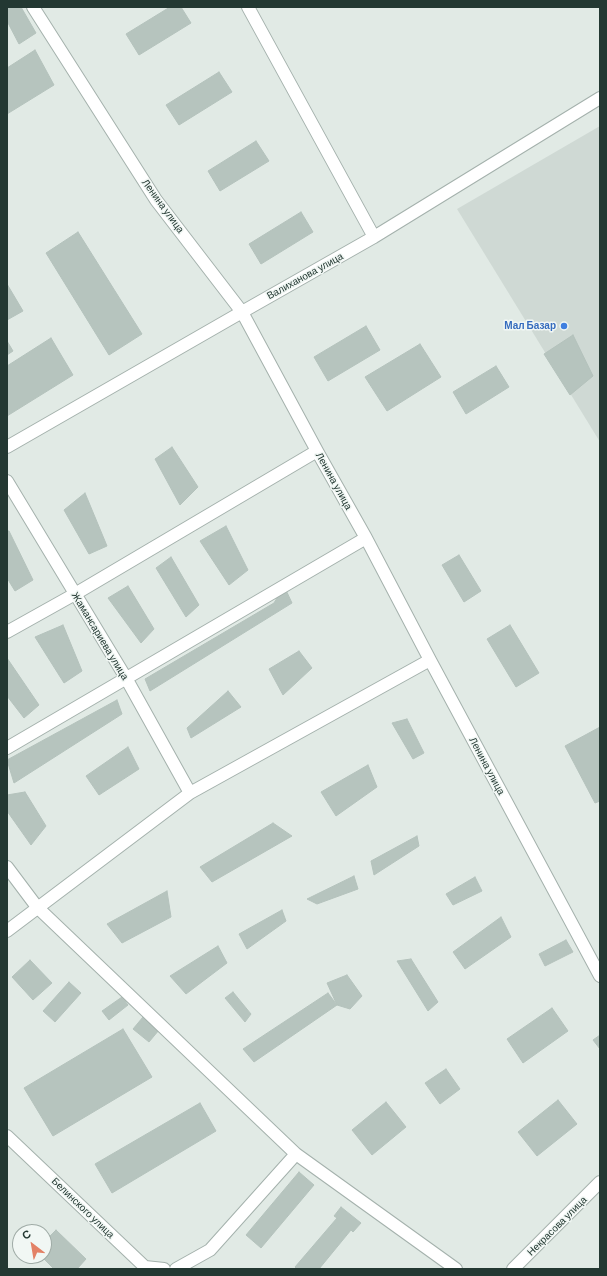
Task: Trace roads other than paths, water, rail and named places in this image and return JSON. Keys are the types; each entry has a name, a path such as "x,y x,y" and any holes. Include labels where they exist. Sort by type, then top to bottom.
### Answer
{"street":[{"name":"Ленина улица","path":"33,7 156,200 242,312 316,450 366,538 600,976"},
{"path":"248,7 374,237"},
{"name":"Валиханова улица","path":"7,447 374,237 600,98"},
{"path":"7,632 75,594 316,450"},
{"name":"Жамансариева улица","path":"7,481 126,678 190,792"},
{"path":"7,748 366,538"},
{"path":"7,931 190,792 430,660"},
{"path":"7,867 37,907 296,1154 456,1269"},
{"name":"Белинского улица","path":"7,1136 145,1267 164,1269"},
{"path":"176,1269 210,1250 296,1154"},
{"name":"Некрасова улица","path":"513,1269 600,1182"}],"place":[{"name":"Мал Базар","path":"564,326"}]}
